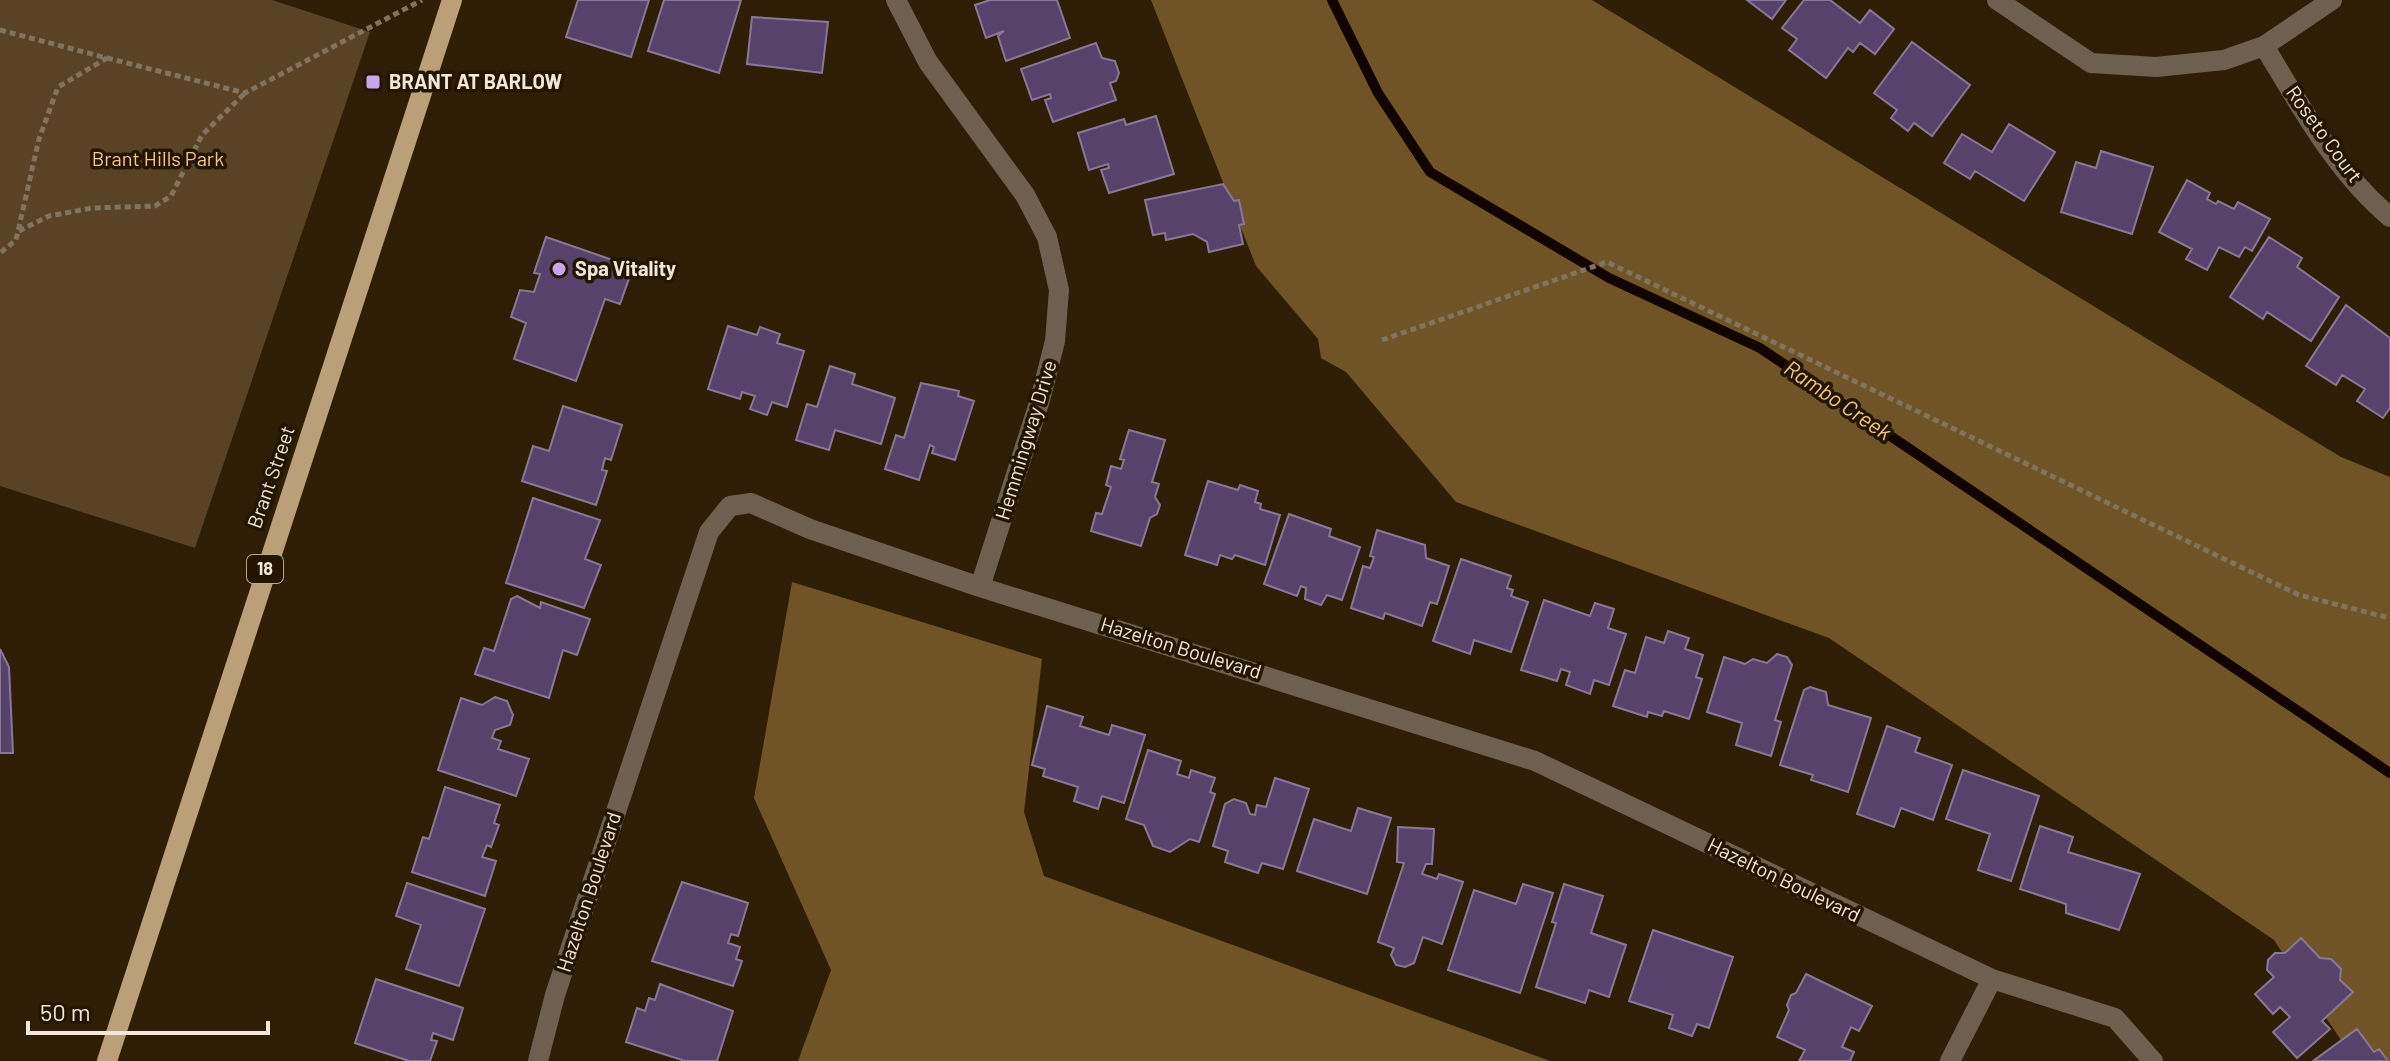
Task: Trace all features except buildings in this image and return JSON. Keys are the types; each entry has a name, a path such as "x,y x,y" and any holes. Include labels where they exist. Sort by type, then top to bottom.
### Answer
{"main road":[{"name":"Brant Street","path":"107,1061 452,0"}],"street":[{"name":"Hemmingway Drive","path":"896,0 928,62 1025,195 1047,237 1059,290 1055,341 1040,400 980,587"},
{"path":"1997,0 2091,63 2156,67 2210,62 2264,46 2332,0"},
{"name":"Roseto Court","path":"2264,46 2311,123 2347,170 2390,217"},
{"name":"Hazelton Boulevard","path":"538,1061 555,995 709,532 730,506 751,503 810,529 980,587 1535,761 1992,979 2115,1018 2153,1061"},
{"path":"1950,1061 1992,979"}],"path":[{"path":"18,232 49,216 92,208 155,206 171,196 202,135 245,93 422,0"},
{"path":"0,30 245,93"},
{"path":"0,253 16,240 39,139 58,87 107,58"},
{"path":"1382,340 1607,262 2299,595 2390,618"}],"green space":[{"name":"Brant Hills Park","path":"0,0 272,0 370,32 195,548 0,486"}],"shaded area":[{"path":"1151,0 1592,0 2341,457 2390,477 2390,1061 2355,1061 2274,940 1829,638 1456,502 1346,372 1321,358 1318,339 1256,266"},
{"path":"792,582 1042,659 1024,812 1044,876 1550,1061 798,1061 831,970 754,798"}],"waterway":[{"name":"Rambo Creek","path":"1332,0 1378,93 1430,172 1609,278 1760,348 2390,773"}],"place":[{"name":"BRANT AT BARLOW","path":"373,82"},
{"name":"Spa Vitality","path":"559,269"}]}
